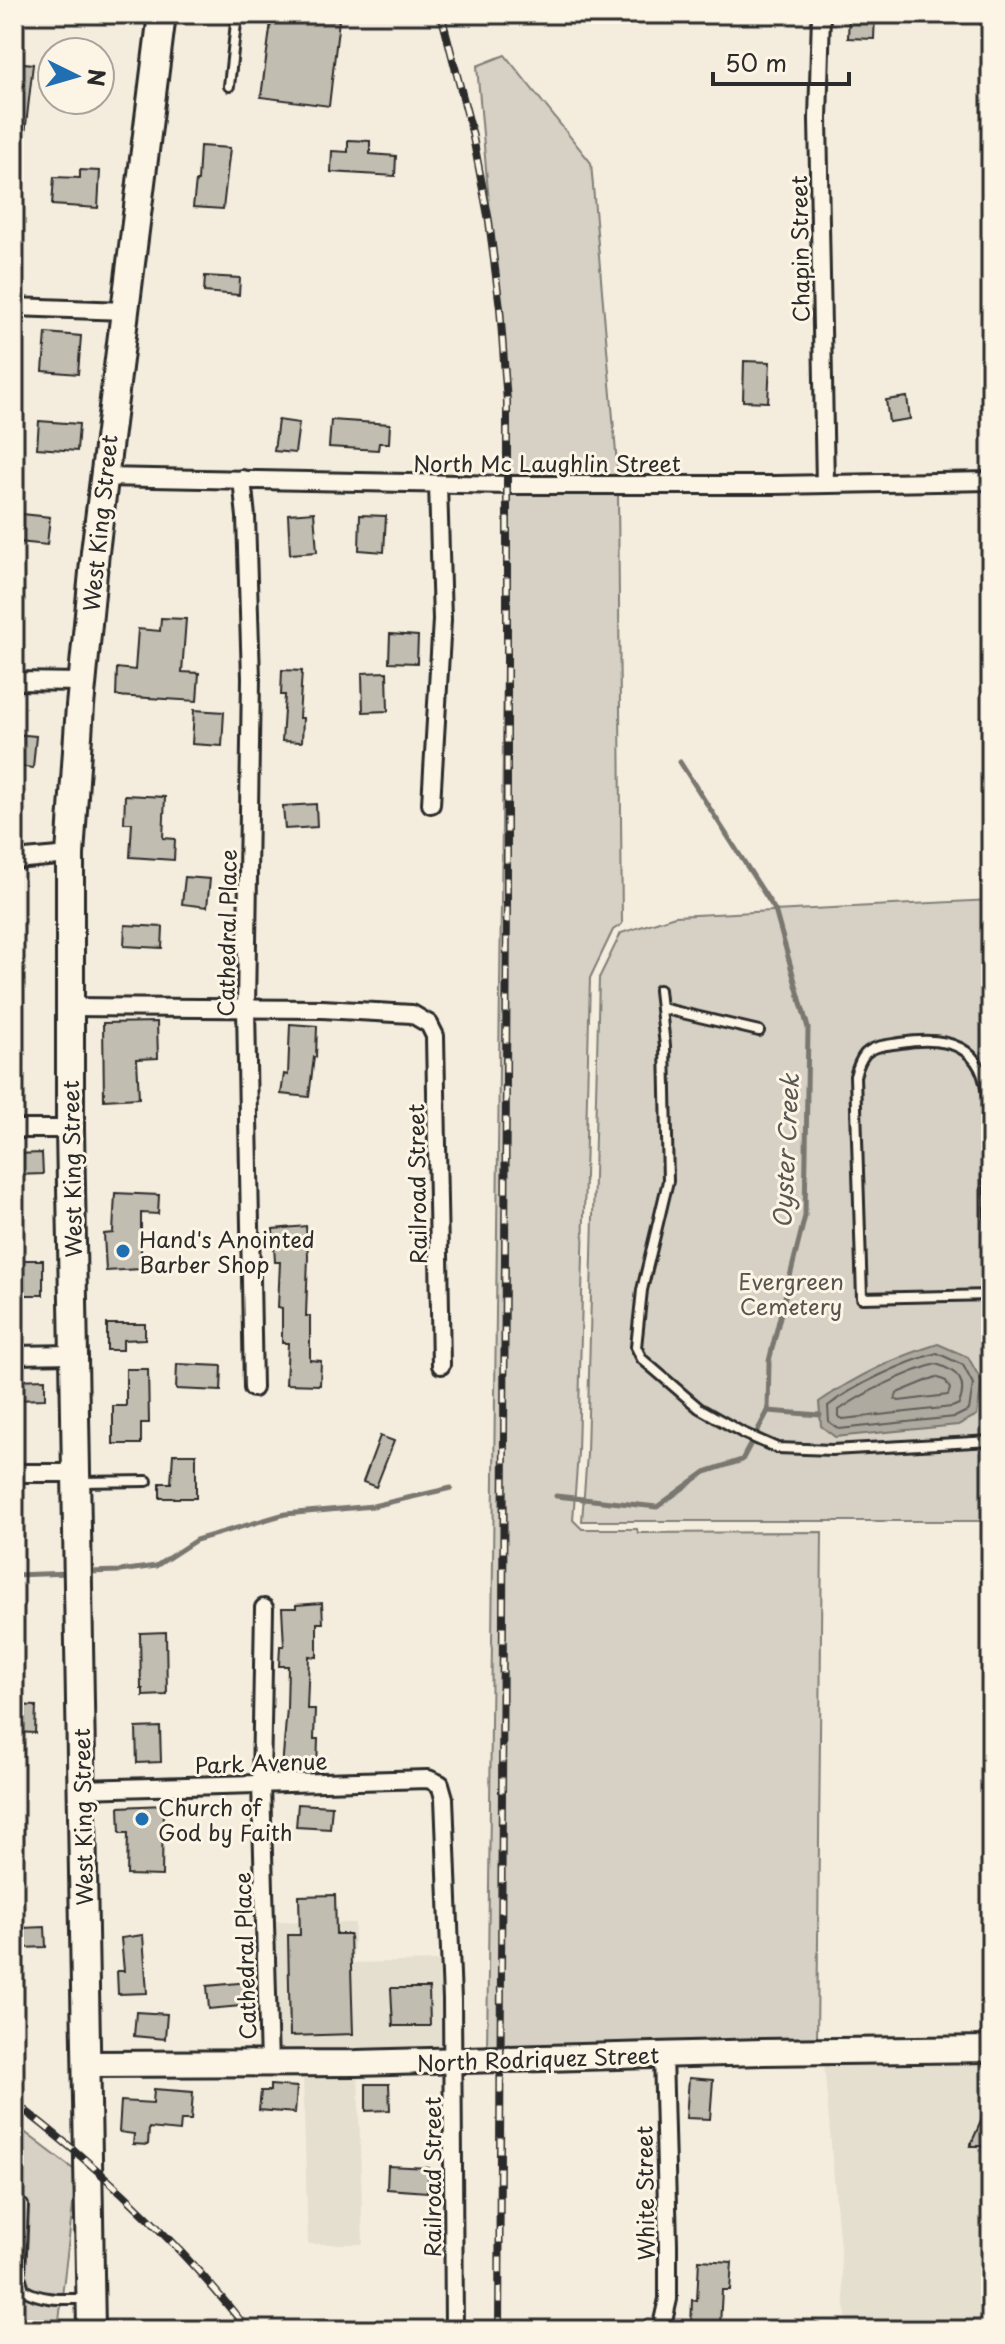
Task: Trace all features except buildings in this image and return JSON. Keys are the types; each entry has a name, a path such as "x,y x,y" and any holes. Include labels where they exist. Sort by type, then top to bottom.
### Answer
{"main road":[{"name":"West King Street","path":"91,2330 70,1129 70,855 82,682 103,477 162,14"}],"street":[{"name":"Chapin Street","path":"821,14 818,119 825,484"},
{"path":"14,307 125,311"},
{"name":"North Mc Laughlin Street","path":"103,477 438,484 991,481"},
{"name":"Cathedral Place","path":"242,479 251,678 246,1008 253,1388"},
{"path":"431,804 442,620 438,484"},
{"path":"14,681 82,682"},
{"path":"14,860 70,855"},
{"path":"69,1007 246,1008"},
{"name":"Railroad Street","path":"246,1008 412,1014 429,1024 435,1036 441,1365"},
{"path":"14,1129 70,1129"},
{"path":"14,1355 74,1354"},
{"path":"14,1473 76,1478"},
{"name":"Cathedral Place","path":"264,1608 261,1784 269,2064"},
{"name":"Park Avenue","path":"82,1789 428,1779 440,1784"},
{"name":"Railroad Street","path":"440,1784 444,1798 453,2060 454,2330"},
{"name":"North Rodriquez Street","path":"86,2064 269,2064 991,2049"},
{"name":"White Street","path":"661,2330 668,2299 663,2055"}],"lane":[{"path":"229,86 237,14"},
{"path":"659,990 665,1046 668,1181 642,1290 636,1347 642,1359 699,1408 777,1448 832,1450 991,1441"},
{"path":"661,1008 759,1031"},
{"path":"991,1295 862,1298 855,1076 866,1053 878,1047 934,1041 959,1045 972,1055 982,1069 987,1083 987,1100 991,1295 991,1307"},
{"path":"76,1478 147,1481"},
{"path":"23,2205 20,2275 24,2290 34,2296 91,2299"}],"shaded area":[{"path":"275,1921 355,1923 353,1963 440,1961 442,2051 279,2054"},
{"path":"991,2044 991,2330 847,2330 823,2052"},
{"path":"178,2073 358,2073 363,2244 308,2244 303,2079 178,2076"}],"green space":[{"path":"505,55 591,163 618,476 506,476 506,396 477,66"},
{"path":"506,494 618,494 622,924 613,930 590,978 578,1453 573,1520 582,1529 637,1529 638,1533 822,1532 817,2042 487,2051"},
{"name":"Evergreen Cemetery","path":"991,900 991,1521 582,1521 587,1454 599,978 621,933 675,916"},
{"path":"14,2124 77,2172 58,2329 14,2330"}],"water":[{"path":"938,1344 968,1357 982,1382 977,1415 958,1425 835,1437 821,1426 819,1402 876,1368"}],"waterway":[{"name":"Oyster Creek","path":"556,1496 657,1507 705,1472 742,1460 768,1411 769,1361 805,1216 808,1028 775,910 680,762"},
{"path":"768,1411 820,1415"},
{"name":"Oyster Creek","path":"87,1572 156,1566 196,1540 285,1514 373,1506 451,1488"},
{"name":"Oyster Creek","path":"14,1575 69,1573"}],"railway":[{"path":"441,14 472,132 489,221 507,402 499,2330"},
{"path":"14,2102 78,2153 138,2208 195,2267 248,2330"}],"place":[{"name":"Hand's Anointed Barber Shop","path":"123,1251"},
{"name":"Church of God by Faith","path":"142,1819"}]}
